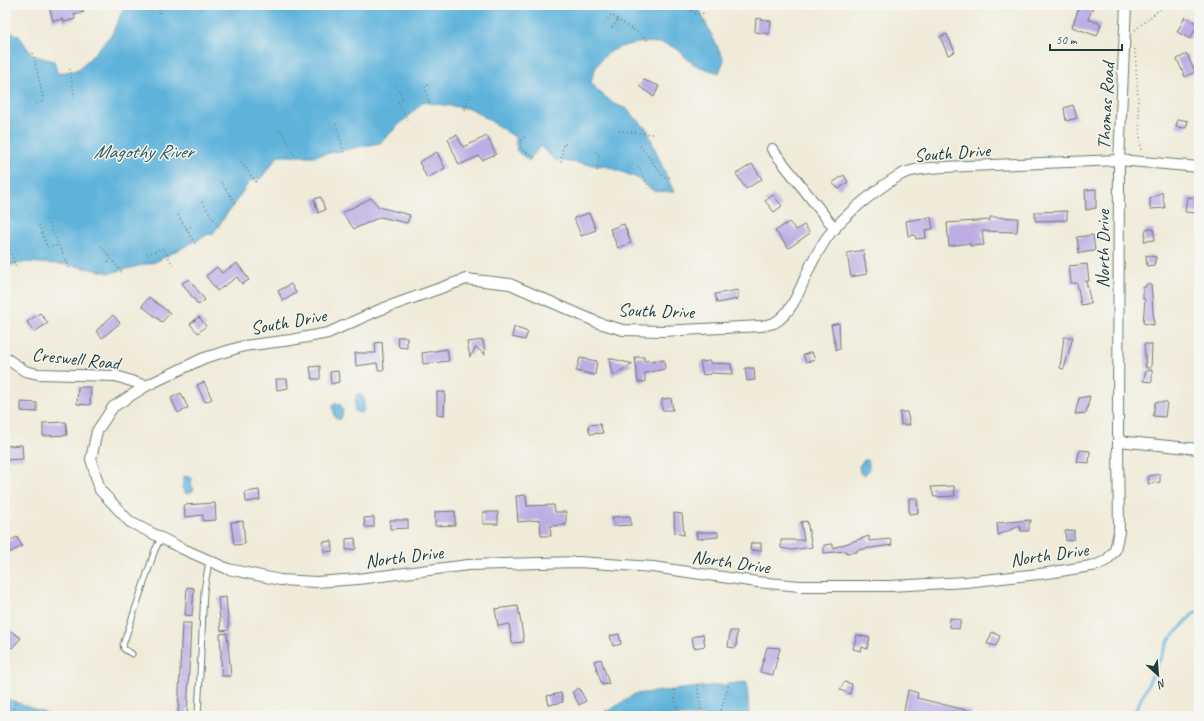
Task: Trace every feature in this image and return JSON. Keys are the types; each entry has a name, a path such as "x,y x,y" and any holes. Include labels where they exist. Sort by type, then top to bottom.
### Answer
{"street":[{"name":"Thomas Road","path":"1119,160 1126,5"},
{"path":"772,149 835,228"},
{"name":"South Drive","path":"146,386 204,358 244,346 291,340 328,333 377,311 466,279 510,284 599,323 623,330 662,331 762,326 774,323 783,316 792,304 800,292 813,261 827,237 835,228 878,190 903,174 944,166 992,166 1119,160 1199,168"},
{"name":"North Drive","path":"146,386 113,407 97,431 91,459 100,490 130,522 228,569 266,578 316,582 358,579 468,565 578,562 653,567 746,581 800,586 890,586 966,582 1048,573 1097,565 1107,560 1115,550 1119,532 1119,160"},
{"name":"Creswell Road","path":"6,358 25,371 38,374 116,376 146,386"},
{"path":"1118,441 1199,449"}],"lane":[{"path":"132,654 124,649 123,645 155,550 161,538"},
{"path":"198,716 204,590 209,561"}],"path":[{"path":"152,5 160,9 159,14"},
{"path":"1133,32 1165,5"},
{"path":"691,11 697,14 706,13"},
{"path":"608,19 611,15 648,40"},
{"path":"612,28 618,20"},
{"path":"1134,48 1141,151"},
{"path":"33,53 44,102 34,104"},
{"path":"70,69 75,100"},
{"path":"428,85 423,86 430,106"},
{"path":"397,86 403,99 398,102 409,123"},
{"path":"465,110 470,92"},
{"path":"336,124 344,153"},
{"path":"277,132 281,130 296,158"},
{"path":"619,131 653,134"},
{"path":"525,137 521,141 521,149 534,156"},
{"path":"561,162 563,144 566,144"},
{"path":"640,146 664,177 672,178"},
{"path":"596,152 599,153 597,173"},
{"path":"241,162 256,182"},
{"path":"638,166 650,190"},
{"path":"221,182 237,205"},
{"path":"202,202 220,229"},
{"path":"178,215 196,245"},
{"path":"46,220 70,269"},
{"path":"39,225 47,247 58,245"},
{"path":"186,228 192,226"},
{"path":"5,235 16,268"},
{"path":"100,246 122,273"},
{"path":"147,254 163,248 173,265"},
{"path":"108,262 111,259"},
{"path":"721,710 729,683"},
{"path":"697,685 702,716"},
{"path":"674,690 678,716"},
{"path":"11,716 16,700"},
{"path":"605,710 608,716"},
{"path":"45,716 47,711"}],"water":[{"name":"Magothy River","path":"125,5 699,5 701,14 724,60 719,73 694,64 677,49 670,46 657,43 639,43 630,44 614,50 602,59 593,73 591,82 597,90 614,104 627,109 647,129 674,192 654,191 635,177 609,167 555,160 540,146 529,161 517,151 515,137 472,109 423,102 380,143 313,156 278,156 261,178 250,181 212,235 209,234 155,262 110,273 71,265 28,262 5,266 5,29 19,36 32,55 54,61 57,73 79,70 112,34"},
{"path":"357,394 361,394 364,399 364,411 360,413 355,411"},
{"path":"336,403 340,404 343,411 341,419 336,419 334,416 332,406"},
{"path":"864,460 868,460 869,466 866,474 864,475 860,473 859,466"},
{"path":"184,476 192,478 191,484 194,490 190,493 185,493 182,488"},
{"path":"747,682 749,716 601,716 635,694"},
{"path":"5,698 53,716 5,716"}],"building":[{"path":"49,5 82,5 84,12 74,14 75,19 64,22 63,19 53,21"},
{"path":"1080,5 1094,5 1088,19 1101,24 1097,36 1072,27"},
{"path":"1185,17 1198,24 1190,39 1177,32"},
{"path":"756,18 771,21 769,34 755,32"},
{"path":"947,34 955,52 948,55 940,37"},
{"path":"1187,54 1195,72 1185,77 1177,59"},
{"path":"644,80 659,86 654,97 639,86"},
{"path":"1073,105 1077,118 1066,121 1064,108"},
{"path":"1178,119 1188,121 1186,128 1176,127"},
{"path":"457,135 463,147 487,136 496,154 482,160 479,156 459,165 448,139"},
{"path":"437,152 445,168 427,178 419,162"},
{"path":"752,164 762,179 746,189 736,174"},
{"path":"844,175 848,182 839,189 832,183"},
{"path":"1096,189 1096,208 1086,210 1085,190"},
{"path":"1162,192 1165,208 1150,209 1150,199"},
{"path":"773,195 782,206 774,212 765,201"},
{"path":"321,197 325,210 318,213 314,199"},
{"path":"1187,197 1199,198 1199,213 1185,212"},
{"path":"371,198 379,207 410,215 407,223 380,217 354,229 342,213"},
{"path":"1067,211 1067,220 1035,221 1035,212"},
{"path":"589,213 596,230 581,236 574,218"},
{"path":"931,217 933,229 925,230 926,238 916,239 915,235 908,236 906,221"},
{"path":"990,217 1018,218 1017,232 982,231 984,245 970,246 970,243 949,246 947,223 990,220"},
{"path":"789,222 796,230 804,225 810,233 789,248 775,231"},
{"path":"624,224 631,243 618,248 610,229"},
{"path":"1146,229 1153,229 1155,240 1144,241"},
{"path":"1093,235 1095,251 1079,253 1077,237"},
{"path":"863,250 867,274 851,277 847,253"},
{"path":"1146,255 1156,257 1154,265 1147,266"},
{"path":"237,263 249,280 242,284 237,277 217,291 206,276 217,267 222,273"},
{"path":"1087,264 1089,281 1086,281 1091,303 1081,305 1077,283 1071,283 1069,266"},
{"path":"189,279 205,300 198,305 182,283"},
{"path":"291,284 296,293 283,301 278,291"},
{"path":"1146,284 1151,284 1154,325 1143,323 1145,299 1143,299 1143,287 1146,287"},
{"path":"738,290 738,299 717,303 715,294"},
{"path":"149,297 170,313 162,322 142,306"},
{"path":"40,313 48,323 34,332 27,322"},
{"path":"113,315 120,323 102,338 96,331"},
{"path":"199,317 206,326 198,333 190,324"},
{"path":"839,323 840,349 836,350 831,325"},
{"path":"514,327 528,332 525,340 512,337"},
{"path":"397,337 407,337 407,348 399,347"},
{"path":"1064,337 1073,337 1064,369 1060,368"},
{"path":"483,340 485,355 476,347 470,357 467,342"},
{"path":"382,342 384,370 378,370 377,363 356,366 355,353 376,353 375,343"},
{"path":"1144,344 1152,344 1151,368 1146,368"},
{"path":"447,349 449,361 423,364 422,353"},
{"path":"812,352 815,360 806,362 803,355"},
{"path":"635,357 644,357 644,361 664,360 665,369 645,373 645,382 638,382"},
{"path":"580,358 597,361 595,375 576,371"},
{"path":"609,358 633,364 612,376"},
{"path":"710,361 710,363 731,364 733,374 710,373 703,375 700,362"},
{"path":"320,366 320,379 312,379 310,367"},
{"path":"745,368 754,368 755,380 747,381"},
{"path":"1152,370 1152,382 1143,381 1146,371"},
{"path":"338,371 339,382 331,384 330,372"},
{"path":"276,379 287,379 288,388 277,390"},
{"path":"204,382 212,399 205,402 197,385"},
{"path":"78,387 91,387 90,405 77,404"},
{"path":"437,392 445,392 444,416 437,415"},
{"path":"181,393 188,408 178,413 171,398"},
{"path":"1090,396 1086,413 1075,414 1079,398"},
{"path":"671,398 673,410 662,410 662,399"},
{"path":"21,402 37,403 37,412 21,411"},
{"path":"1155,402 1167,402 1165,417 1153,416"},
{"path":"900,412 907,412 910,425 901,425"},
{"path":"66,422 67,435 43,436 43,423"},
{"path":"600,424 603,433 590,434 588,425"},
{"path":"22,445 23,459 5,460 5,446"},
{"path":"1080,450 1090,451 1089,463 1077,462"},
{"path":"1160,474 1160,482 1148,484 1149,476"},
{"path":"954,486 955,496 934,497 931,487"},
{"path":"259,490 260,500 246,502 245,492"},
{"path":"526,495 527,506 554,505 555,512 566,512 566,525 550,526 551,536 541,536 540,520 518,522 516,496"},
{"path":"909,498 917,498 918,513 909,514"},
{"path":"215,503 216,520 203,521 203,515 185,517 184,505"},
{"path":"455,511 455,525 435,526 435,512"},
{"path":"483,512 498,512 498,524 483,524"},
{"path":"674,513 682,514 684,535 675,533"},
{"path":"630,516 631,525 614,526 612,517"},
{"path":"374,517 374,527 365,527 364,518"},
{"path":"390,520 408,520 408,528 390,529"},
{"path":"1031,520 1029,523 1029,531 1021,531 1020,526 998,535 997,523"},
{"path":"243,521 245,544 234,545 231,522"},
{"path":"807,521 812,547 792,550 781,548 781,540 804,540 801,522"},
{"path":"1074,530 1074,539 1066,541 1065,531"},
{"path":"696,532 718,532 718,537 697,539"},
{"path":"869,536 869,541 891,539 892,545 857,550 857,552 846,553 846,551 824,553 824,545 833,544 833,548"},
{"path":"17,537 22,546 5,555 5,543"},
{"path":"355,538 356,549 346,550 346,539"},
{"path":"332,541 333,551 324,552 323,542"},
{"path":"751,543 761,543 761,551 750,550"},
{"path":"187,587 194,588 192,616 185,615"},
{"path":"226,597 229,630 221,631 218,598"},
{"path":"518,606 524,642 512,643 509,624 498,626 495,609"},
{"path":"950,618 961,620 959,629 949,627"},
{"path":"182,623 191,623 187,716 178,715"},
{"path":"5,627 21,638 12,648 5,642"},
{"path":"730,631 737,631 736,648 728,647"},
{"path":"992,632 1000,636 996,646 987,644"},
{"path":"227,633 231,676 222,676 220,634"},
{"path":"619,634 621,644 613,646 610,636"},
{"path":"703,634 705,646 694,648 692,637"},
{"path":"857,635 870,638 867,649 862,647 861,651 853,649"},
{"path":"767,647 780,648 773,675 760,672"},
{"path":"601,659 609,684 602,685 594,661"},
{"path":"844,682 852,684 850,694 840,690"},
{"path":"579,688 586,701 579,705 572,692"},
{"path":"908,690 918,693 917,698 970,711 970,716 938,713 937,716 903,716"},
{"path":"561,693 563,702 549,705 547,696"}],"waterway":[{"path":"1133,716 1169,640 1193,614 1199,611"}]}
